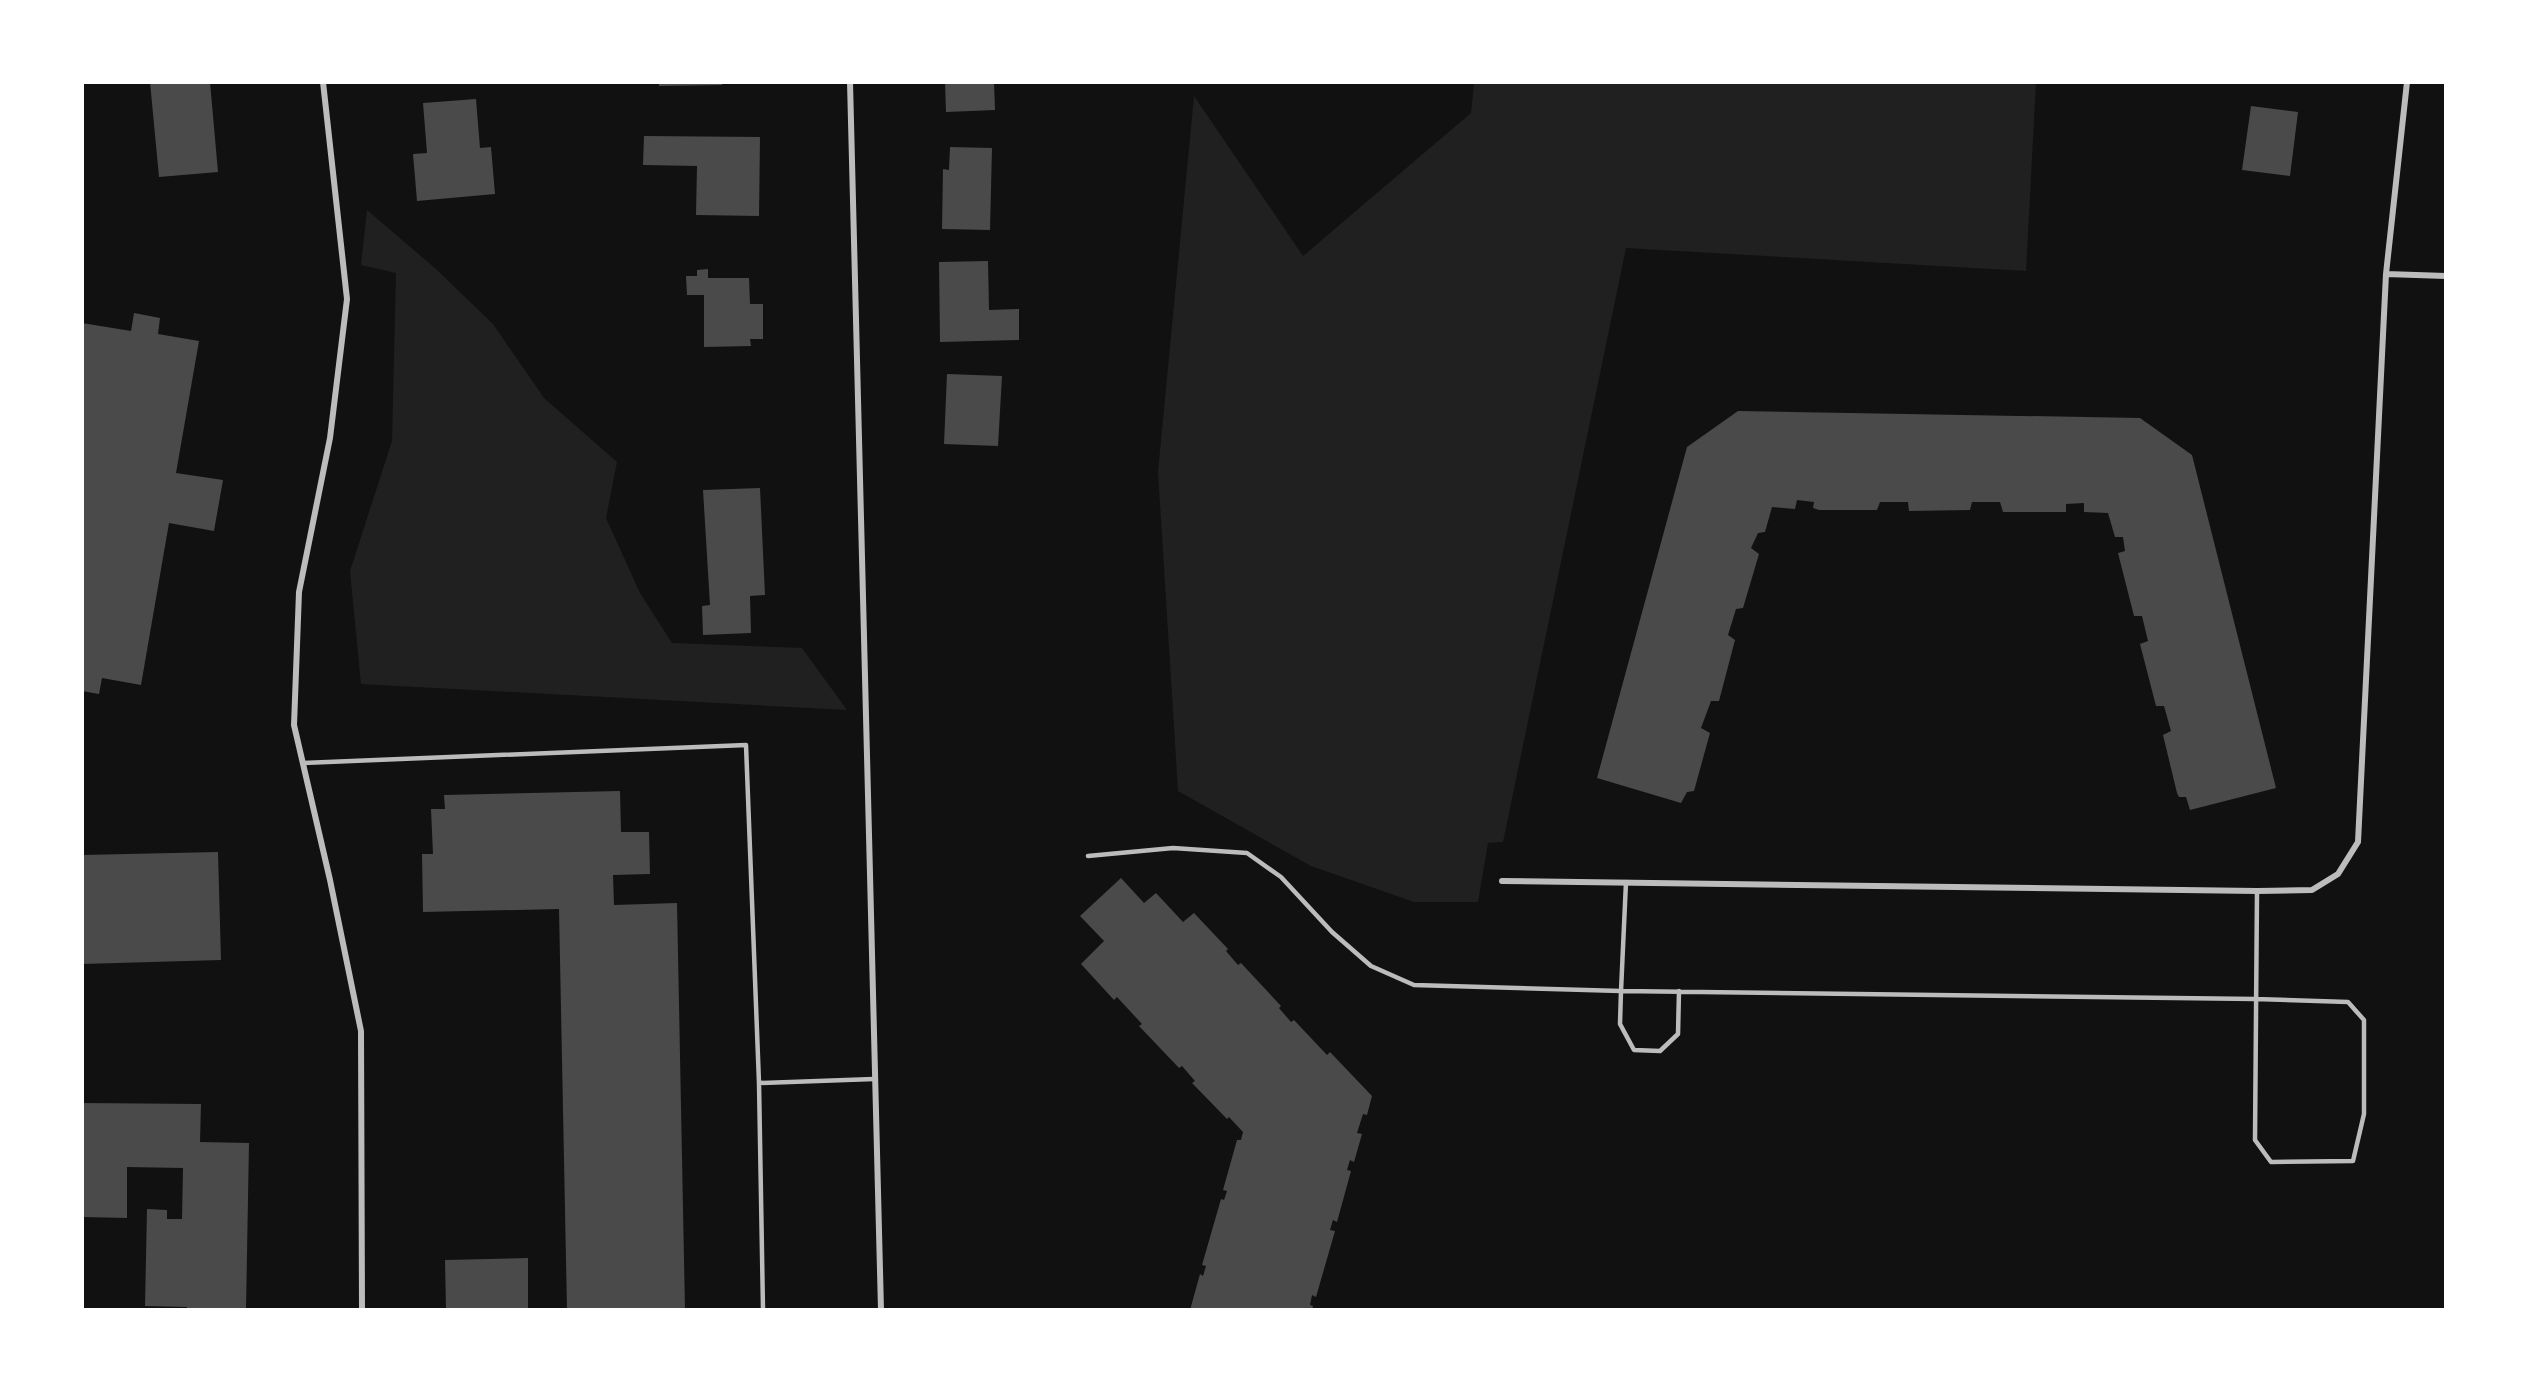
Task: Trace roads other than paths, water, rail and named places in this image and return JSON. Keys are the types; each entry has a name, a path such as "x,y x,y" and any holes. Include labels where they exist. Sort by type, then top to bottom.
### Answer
{"street":[{"path":"323,82 347,299 330,438 299,592 294,725 330,880 361,1031 362,1310"},
{"path":"850,82 881,1310"},
{"path":"1502,881 2257,891 2312,890 2338,874 2358,842 2386,274 2407,82"},
{"path":"2386,274 2445,276"}],"lane":[{"path":"303,763 746,745 759,1083 763,1310"},
{"path":"1088,856 1173,848 1246,853 1281,877 1332,932 1371,966 1414,985 1621,991 2255,999 2348,1002 2364,1020 2364,1114 2353,1161 2271,1162 2254,1140 2255,999 2257,891"},
{"path":"1626,882 1620,1023 1634,1050 1660,1051 1678,1034 1679,992"},
{"path":"759,1083 874,1079"}]}
